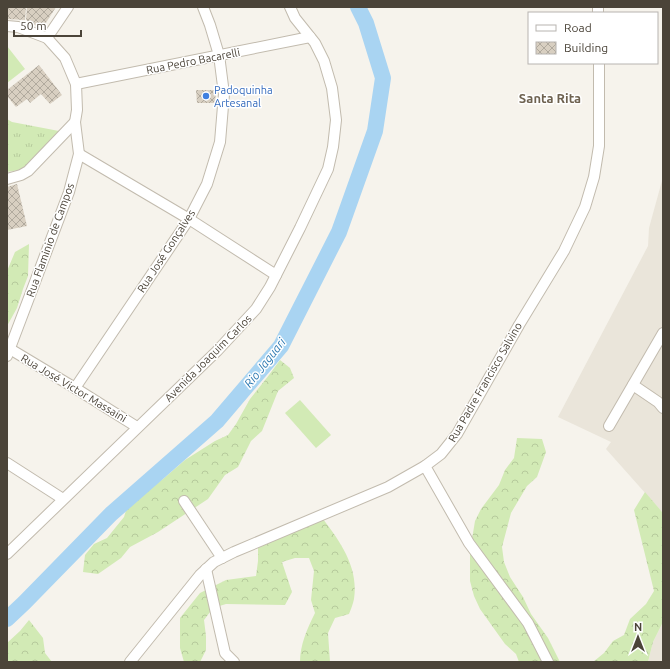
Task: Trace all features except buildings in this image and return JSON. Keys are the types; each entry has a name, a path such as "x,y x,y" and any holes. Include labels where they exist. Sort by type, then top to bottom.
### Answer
{"street":[{"path":"47,38 68,7"},
{"name":"Rua José Gonçalves","path":"75,388 189,219 207,184 220,142 224,94 219,55 203,7"},
{"name":"Avenida Joaquim Carlos","path":"7,554 217,351 256,309 276,275 328,169 333,148 336,120 332,88 324,61 310,37 295,18 290,7"},
{"name":"Rua Flaminio de Campos","path":"7,26 18,27 47,38 64,58 76,84 77,110 75,122 79,154 69,192 8,352"},
{"name":"Rua Pedro Bacarelli","path":"76,84 310,37"},
{"name":"Rua Padre Francisco Salvino","path":"130,662 200,574 214,562 388,487 425,466 441,454 457,434 519,325 564,251 585,207 594,177 599,146 599,64"},
{"path":"7,179 21,175 28,171 75,122"},
{"path":"79,154 189,219 276,275"},
{"path":"609,426 663,334"},
{"name":"Rua José Victor Massaini","path":"8,352 75,388 137,427"},
{"path":"633,385 658,402 663,408"},
{"path":"7,463 63,499"},
{"path":"425,466 469,543 528,623 548,662"},
{"path":"184,501 222,558"},
{"path":"206,569 225,653 234,662"}],"shaded area":[{"path":"663,177 663,513 606,449 611,442 558,417 648,246 649,228"},
{"path":"663,622 663,662 648,662 653,642"}],"green space":[{"path":"7,46 25,69 7,83"},
{"path":"7,119 12,122 59,131 25,169 7,172"},
{"path":"29,244 28,276 17,308 7,326 7,271 15,252"},
{"path":"280,360 290,368 294,378 278,391 262,431 251,441 238,467 225,475 208,499 158,532 130,547 121,558 98,574 83,572 85,555 94,544 107,538 124,517 128,504 163,479 185,460 215,441 228,435 250,399"},
{"path":"300,400 331,435 316,448 285,413"},
{"path":"517,438 542,439 546,452 537,477 527,486 511,513 502,547 504,562 510,577 523,597 531,614 548,638 560,662 519,662 516,654 505,644 480,609 474,596 470,581 470,551 475,521 481,509 499,485 505,470 514,458"},
{"path":"645,492 663,513 663,622 653,642 648,662 593,662 604,653 613,641 624,635 630,619 646,604 654,591 634,510"},
{"path":"320,515 346,554 353,575 355,587 353,605 349,614 335,618 328,633 330,662 300,662 304,637 315,613 311,600 314,571 309,558 295,558 282,562 292,592 285,605 226,604 213,608 204,620 206,650 200,662 184,662 180,648 180,618 200,593 226,580 256,576 258,546"},
{"path":"29,620 43,638 45,653 52,662 7,662 7,643"}],"waterway":[{"name":"Rio Jaguari","path":"7,619 111,514 217,421 281,346 339,232 375,131 383,78 366,23 358,7"}],"place":[{"name":"Padoquinha Artesanal","path":"206,96"}],"district":[{"name":"Santa Rita","path":"550,98"}]}
